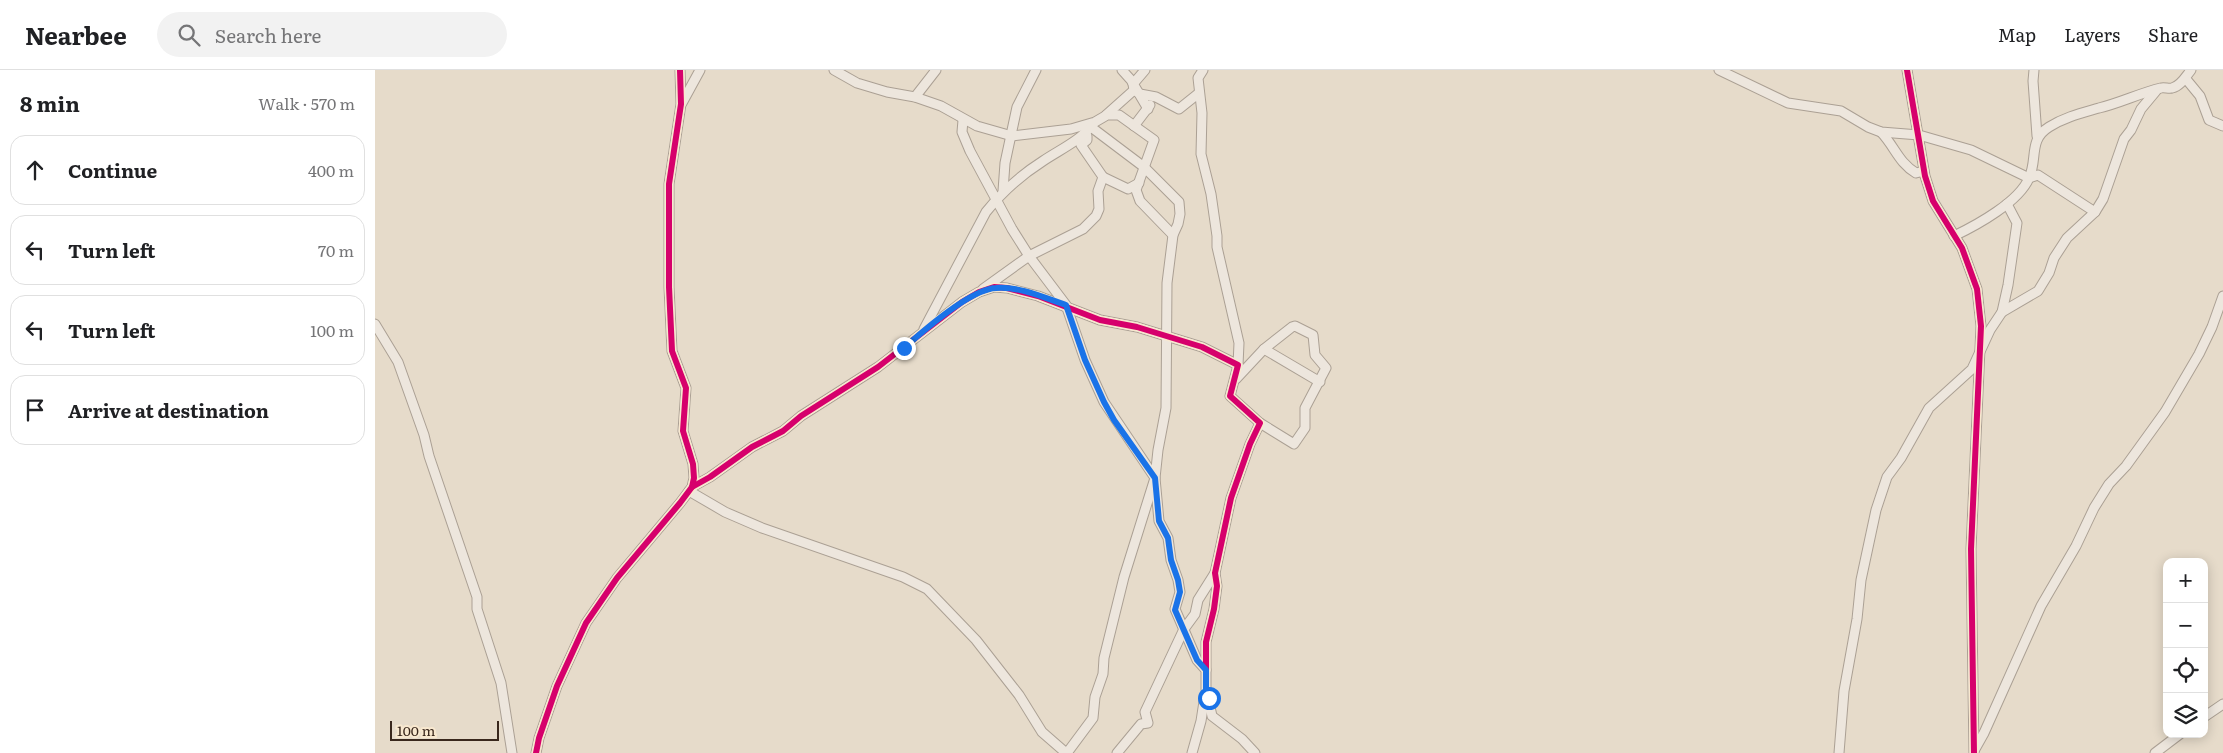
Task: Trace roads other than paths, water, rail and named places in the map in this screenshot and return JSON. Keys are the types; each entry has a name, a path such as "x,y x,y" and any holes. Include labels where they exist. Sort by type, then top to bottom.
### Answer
{"street":[{"path":"535,753 557,686 586,623 617,578 690,488 694,478 693,464 683,431 686,388 672,351 669,287 669,184 681,104 680,70"},
{"path":"681,104 700,70"},
{"path":"834,70 857,82 887,92 915,97 941,106 963,120 1012,136 1091,127 1107,115 1119,115 1154,140 1136,190 1139,201 1173,235"},
{"path":"915,97 926,74 936,70"},
{"path":"1000,194 1017,107 1036,70"},
{"path":"1122,70 1148,109"},
{"path":"919,335 986,212 1000,194 1113,111 1136,89 1145,70"},
{"path":"1203,70 1198,78 1202,113 1201,154 1211,194 1217,247 1239,342 1236,380 1230,396 1260,424 1294,444 1305,428 1305,408 1327,368 1315,355 1314,337 1293,326 1264,349 1236,380"},
{"path":"1719,70 1780,100 1813,108 1841,111 1868,127 1881,132 1919,135 1971,150 2029,178 2039,175 2095,212"},
{"path":"1907,70 1925,171 1933,202 1962,248 1977,289 1981,326 1971,549 1974,751"},
{"path":"1955,236 1970,229 2007,204 2029,178 2037,136 2033,82 2034,70"},
{"path":"2037,136 2062,120 2135,95 2156,91 2161,88 2173,88 2186,78 2191,70"},
{"path":"2186,78 2200,96 2209,120 2223,126"},
{"path":"1136,89 1180,109 1199,94"},
{"path":"2002,312 2037,291 2049,273 2053,258 2067,238 2095,212 2103,199 2124,140 2141,109 2156,91"},
{"path":"1134,126 1148,109 1153,97"},
{"path":"963,120 962,132 970,151 1000,194 1012,229 1029,256 1066,305 1085,360 1104,402 1114,420 1155,478"},
{"path":"1091,127 1145,167 1179,202 1178,224 1173,235 1167,283 1167,408 1157,450 1155,478 1159,521 1168,538 1171,560 1180,592 1175,610 1197,660 1206,670"},
{"path":"1091,127 1087,140 1081,145 1103,177 1128,188 1139,184"},
{"path":"1881,132 1893,145 1900,159 1907,167 1917,173 1925,171"},
{"path":"690,488 711,477 752,447 783,431 798,418 878,367 1029,256 1083,229 1096,216 1099,209 1098,191 1103,177"},
{"path":"1839,753 1844,691 1857,619 1861,580 1873,521 1887,478 1901,458 1929,408 1972,368 1990,330 2002,312 2017,223 2007,204"},
{"path":"979,292 994,288 1007,288 1066,305 1101,320 1137,327 1168,338 1203,347 1238,365"},
{"path":"1974,751 1985,733 2041,606 2076,546 2094,508 2109,484 2126,466 2169,405 2208,336 2223,296"},
{"path":"375,324 398,362 477,597 479,615 501,683 512,753"},
{"path":"1264,349 1320,382"},
{"path":"1192,753 1201,721 1206,689 1206,642 1214,610 1215,572 1231,498 1250,444 1260,424"},
{"path":"690,488 725,512 762,528 903,577 927,590 976,640 1019,695 1042,732 1066,753 1093,718 1095,697 1103,674 1104,658 1124,577 1155,478"},
{"path":"1117,753 1141,724 1148,723 1145,712 1184,629 1195,614 1198,600 1215,572"},
{"path":"1206,689 1212,716 1242,739 1255,753"},
{"path":"2208,714 2223,704"},
{"path":"2155,753 2175,738"}]}
